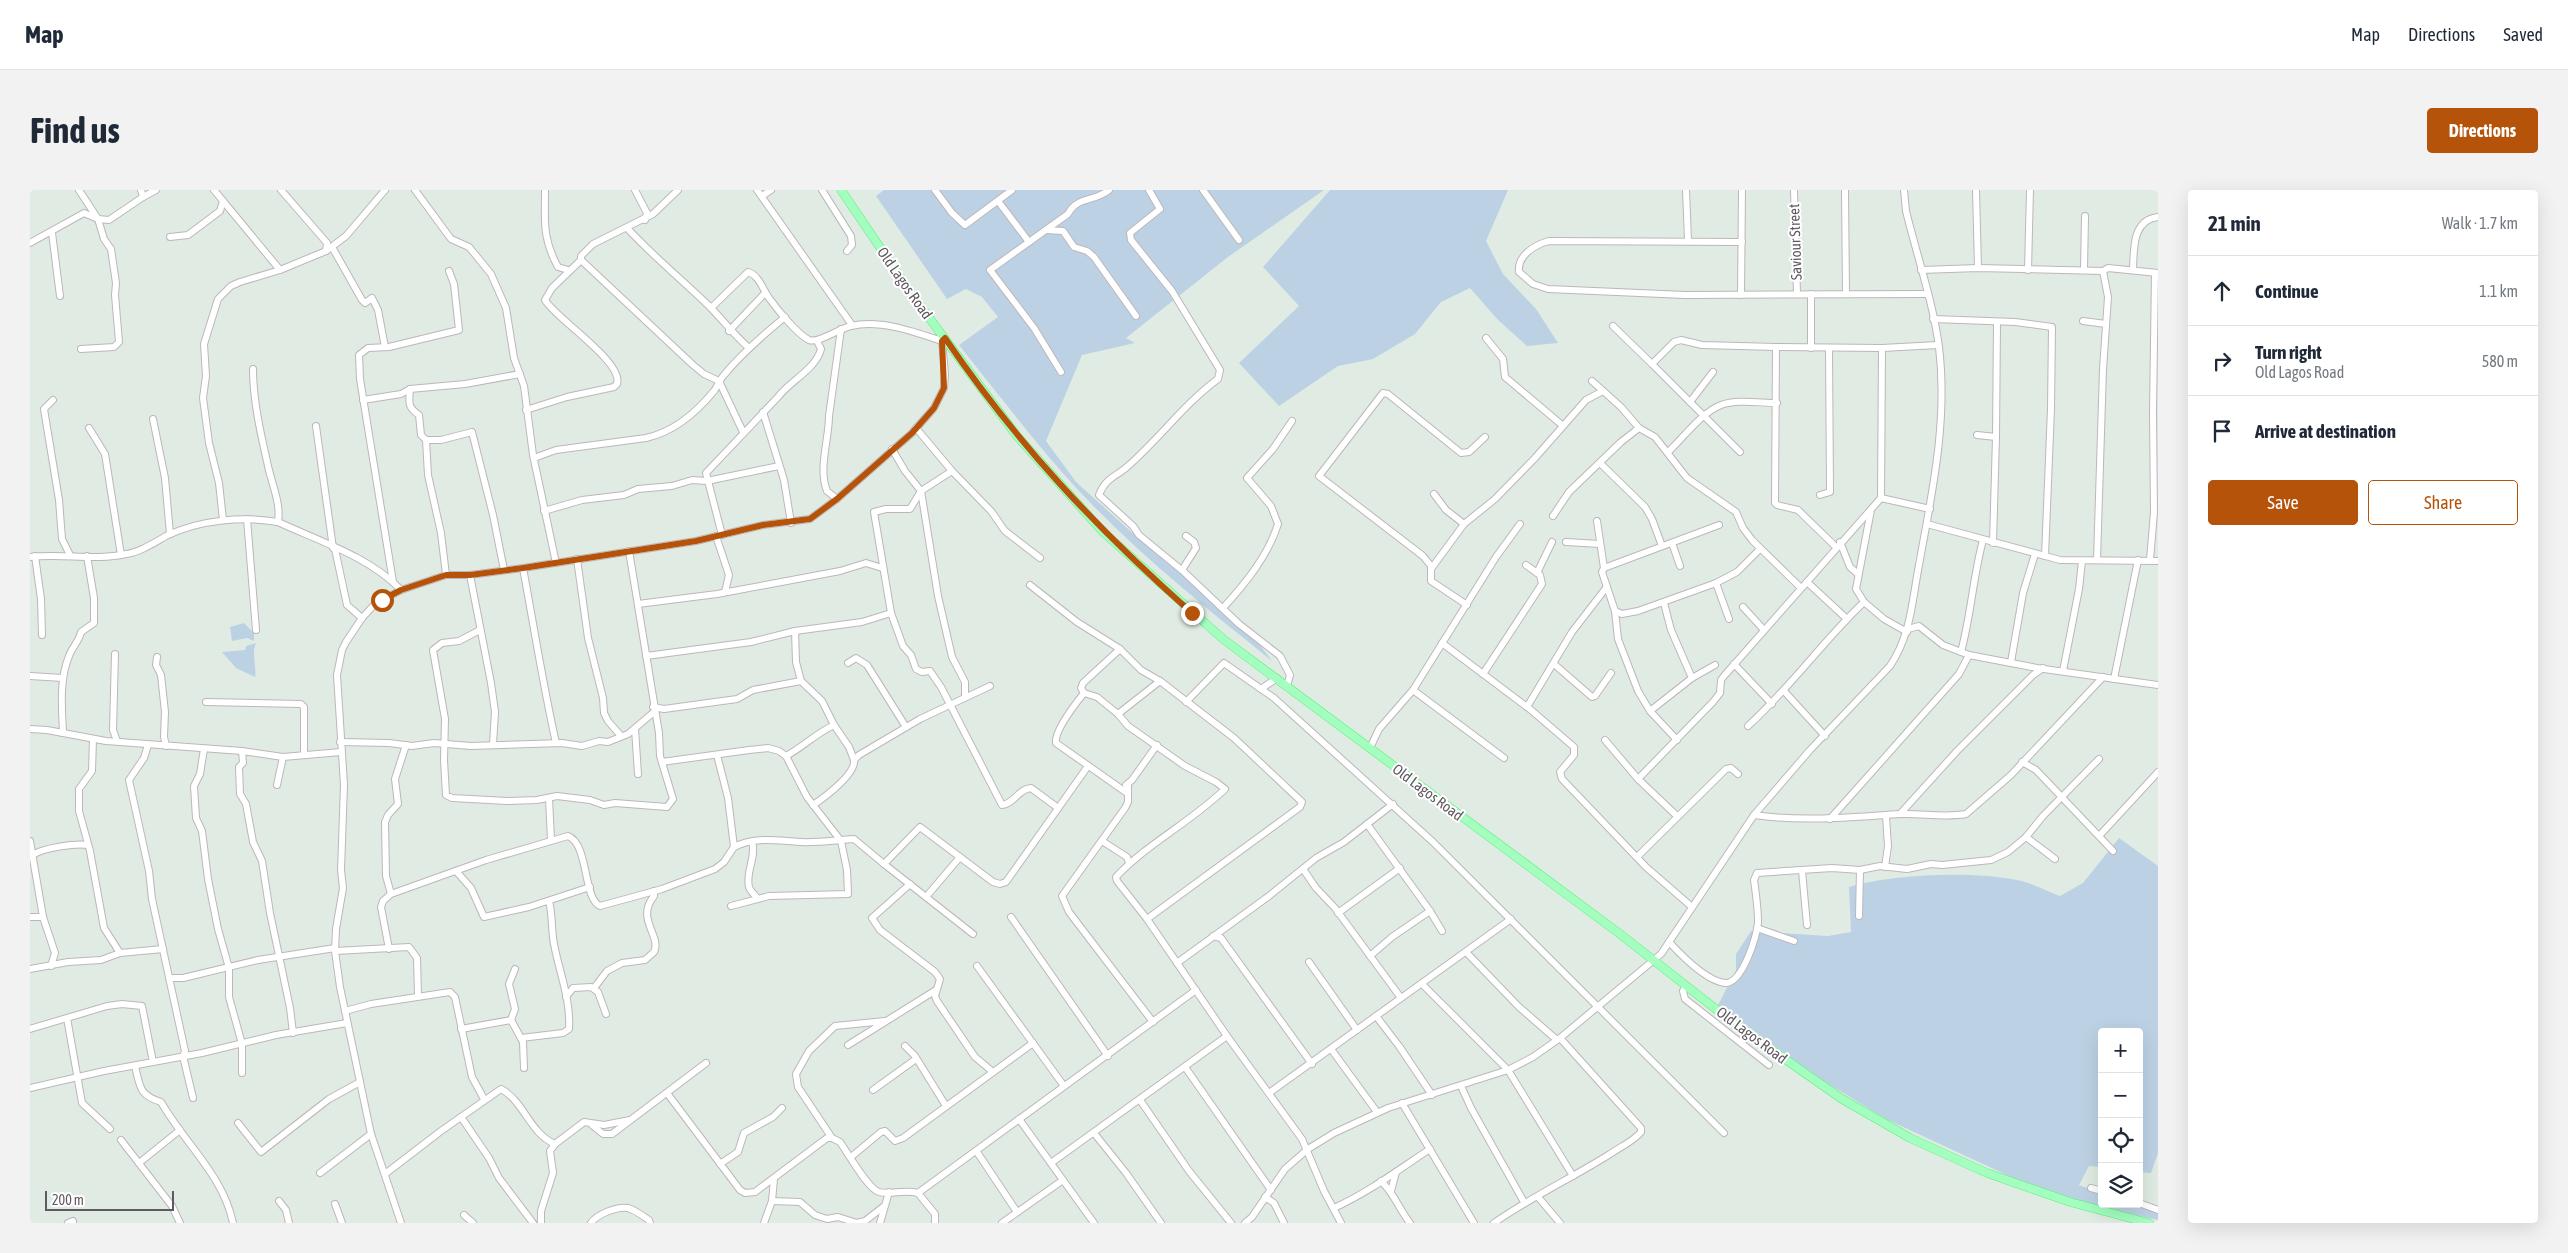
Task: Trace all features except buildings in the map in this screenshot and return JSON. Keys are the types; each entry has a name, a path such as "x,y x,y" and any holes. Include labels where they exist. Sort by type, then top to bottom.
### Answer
{"main road":[{"name":"Old Lagos Road","path":"841,190 943,339 1017,436 1103,532 1222,639 1277,678 1686,984 1735,1024 1842,1099 1944,1155 2024,1187 2149,1223"}],"street":[{"path":"79,190 98,219 114,260 119,342 114,347 81,349"},
{"path":"30,243 52,233 84,213 98,219 109,220 142,193 156,190"},
{"path":"214,190 280,270"},
{"path":"281,190 327,242 329,249 362,300 365,303 372,298 378,310 385,347"},
{"path":"223,520 218,482 204,410 206,376 204,344 220,296 231,286 240,282 280,270 329,249 346,236 385,190"},
{"path":"415,190 451,239 469,247 491,274 506,308 513,339 513,352 524,386 534,458 556,563"},
{"path":"545,190 544,224 547,243 558,267 568,270"},
{"path":"635,190 647,213 645,220"},
{"path":"526,410 568,397 614,387 618,380 617,375 597,350 545,300 552,288 568,270 581,260 581,256 594,244 645,220 678,190"},
{"path":"771,190 759,193 852,325"},
{"path":"822,190 851,236 852,244 847,251"},
{"path":"935,190 952,212 965,224 1012,190"},
{"path":"1061,372 1034,328 990,270 1068,214 1071,208 1081,200 1093,200 1109,190"},
{"path":"1149,190 1160,210 1130,234 1131,240 1172,291 1220,370 1218,379 1200,392 1127,467 1111,476 1099,495 1134,526 1139,536 1182,570 1223,608 1280,656 1290,675 1287,686"},
{"path":"1203,190 1239,240"},
{"path":"1686,190 1688,240"},
{"path":"1741,295 1742,190"},
{"name":"Saviour Street","path":"1794,190 1797,294"},
{"path":"1844,190 1846,294"},
{"path":"1245,1223 1285,1169 1308,1149 1377,1112 1508,1070 1558,1039 1653,960 1669,942 1754,815 1890,666 1904,643 1907,630 1930,509 1940,439 1941,376 1938,345 1906,211 1904,190"},
{"path":"1976,190 1978,268"},
{"path":"2028,270 2030,190"},
{"path":"170,237 188,235 220,211 223,201"},
{"path":"998,201 1029,242"},
{"path":"2084,269 2085,216"},
{"path":"2133,269 2138,231 2147,220 2158,217"},
{"path":"628,229 659,261 711,308 729,331 749,348"},
{"path":"1046,230 1063,231 1074,247 1087,251 1100,264 1136,316"},
{"path":"52,233 60,296"},
{"path":"1742,242 1549,240 1527,251 1518,266 1519,272 1536,286 1548,289 1628,294 1927,294"},
{"path":"581,260 692,365 704,374 719,381 743,432"},
{"path":"1921,270 1978,268 2028,270 2084,269 2103,271 2108,268 2133,269 2157,273 2153,412 2154,512 2150,560"},
{"path":"2097,560 2108,297 2103,271"},
{"path":"393,582 363,400 358,355 368,348 385,347 458,330 454,284 449,272"},
{"path":"402,1223 371,1134 344,1011 335,950 343,888 341,870 344,786 337,707 339,662 346,642 362,618 375,604 401,590 446,575 470,575 556,563 719,535 763,525 810,519 837,499 916,428 934,408 944,388 943,339 891,327 852,325 817,341 809,340 785,317 765,293 760,282 752,273 748,272 711,308"},
{"path":"729,331 765,293"},
{"path":"1811,294 1811,348"},
{"path":"534,458 556,450 589,445 600,446 660,435 679,425 715,390 719,381 749,348 785,317"},
{"path":"1933,319 2052,327 2051,409 2045,556"},
{"path":"2083,321 2106,324"},
{"path":"1992,543 1996,437 1997,322"},
{"path":"1612,326 1740,452"},
{"path":"837,499 827,491 824,474 830,429 829,416 841,329"},
{"path":"1486,338 1503,359 1505,377 1562,425"},
{"path":"1652,364 1674,342 1680,340 1702,345 1811,348 1882,348 1938,345"},
{"path":"725,592 729,575 706,473 786,386 818,357 821,349 817,341"},
{"path":"1776,347 1775,503 1798,510 1838,545 1850,567 1858,574"},
{"path":"1820,495 1830,492 1829,348"},
{"path":"1638,779 1720,693 1721,680 1734,664 1881,498 1882,348"},
{"path":"253,369 254,392 268,464 280,508 278,522"},
{"path":"1690,402 1713,372"},
{"path":"363,400 401,394 410,389 465,384 520,374"},
{"path":"1592,381 1639,428 1655,438 1687,478 1736,512 1743,528 1760,549 1801,588"},
{"path":"410,389 409,406 411,410 419,415 421,435 426,440 427,468 446,575"},
{"path":"1431,569 1464,524 1495,499 1551,441 1562,425 1586,400 1603,391"},
{"path":"1466,605 1432,581 1431,569 1423,556 1320,478 1319,474 1383,393 1388,394 1460,453 1469,452 1485,437"},
{"path":"53,400 44,409 59,500 62,539 70,555"},
{"path":"1668,452 1708,412 1722,405 1733,403 1777,403"},
{"path":"763,412 788,499 791,522"},
{"path":"153,419 165,478 170,534"},
{"path":"1223,608 1240,589 1268,548 1278,524 1277,516 1271,506 1246,478 1273,449 1292,421"},
{"path":"316,426 334,548 347,605 362,618"},
{"path":"89,428 101,444 105,454 121,555"},
{"path":"916,428 952,471 991,511 1006,531 1040,558"},
{"path":"1553,516 1569,492 1621,442 1639,428"},
{"path":"426,440 441,440 472,432 493,515 504,570"},
{"path":"1977,435 1996,437"},
{"path":"892,449 905,471 921,491 938,596 952,657 965,682 965,697"},
{"path":"1600,463 1645,507 1652,519 1662,546"},
{"path":"544,511 582,500 624,495 638,489 672,486 692,480 707,481 779,466"},
{"path":"952,471 921,491 910,509 886,509 874,512 891,613 903,646 911,656 916,669 922,672 930,670 941,687 1002,805 1009,803 1020,791 1031,788 1058,808"},
{"path":"1434,494 1446,510 1464,524"},
{"path":"1881,498 1930,509"},
{"path":"1871,508 1856,589 1864,602 1884,618 1907,630 1919,626 1943,645 1969,655 2063,672 2158,685"},
{"path":"247,519 256,630"},
{"path":"42,635 41,599 33,557 121,555 140,550 170,534 223,520 247,519 278,522 381,572 401,590"},
{"path":"1597,521 1604,568 1602,578 1614,611 1618,639 1634,682 1650,711 1677,740"},
{"path":"1370,748 1379,729 1412,690 1496,557 1520,524"},
{"path":"1927,524 2060,560 2158,561"},
{"path":"1604,568 1629,561 1662,546 1719,525"},
{"path":"1182,570 1196,548 1194,542 1186,536"},
{"path":"1961,652 1967,631 1973,578 1983,540"},
{"path":"1537,573 1552,542"},
{"path":"1566,542 1600,544"},
{"path":"1672,543 1680,566"},
{"path":"1614,611 1629,614 1716,583 1737,572 1760,549"},
{"path":"480,630 459,641 442,643 433,650 446,719 444,779 445,792 448,796 507,801 566,797 604,805 622,804 667,807 673,799 662,762 629,551"},
{"path":"2011,662 2023,593 2036,554"},
{"path":"64,733 63,678 68,656 80,638 81,632 94,623 94,598 87,556"},
{"path":"577,559 588,638 603,698 604,712 608,721 621,736"},
{"path":"2114,679 2138,560"},
{"path":"2063,672 2080,589 2082,561"},
{"path":"638,604 725,592 840,571 866,563 882,568"},
{"path":"1483,674 1542,584 1542,580 1537,573 1526,565"},
{"path":"523,568 530,616 544,673 545,696 556,743"},
{"path":"470,575 495,712 493,744"},
{"path":"1807,582 1847,619"},
{"path":"1716,583 1729,619"},
{"path":"1030,585 1077,622 1120,649 1141,670 1160,681 1234,738 1302,802 1300,807 1147,918"},
{"path":"1527,707 1572,632 1606,588"},
{"path":"1748,726 1772,704 1864,602"},
{"path":"1664,603 1671,630 1692,678"},
{"path":"1743,607 1764,630"},
{"path":"646,656 751,642 795,631 862,622 891,613"},
{"path":"795,631 796,662 801,681 822,701 834,725 849,747 855,765 849,776 813,805"},
{"path":"1442,643 1559,732 1576,750 1560,775 1637,857 1692,907"},
{"path":"1120,649 1083,683 1081,688 1084,693 1097,697 1118,714 1128,726 1185,766 1216,782 1225,789 1208,806 1150,846 1129,863 1116,877 1147,918 1177,964 1308,1149 1324,1191 1341,1223"},
{"path":"114,654 113,730 117,741"},
{"path":"1830,819 1953,681 1969,655"},
{"path":"157,657 156,664 161,675 165,712 164,738 166,746"},
{"path":"848,664 856,658 867,665 906,727"},
{"path":"1186,702 1224,662 1261,689 1393,804 1511,919 1724,1133"},
{"path":"1554,664 1592,697 1595,696 1611,673"},
{"path":"1734,664 1772,704"},
{"path":"1650,711 1692,678 1714,665"},
{"path":"2032,666 2032,675"},
{"path":"1900,814 1957,751 2032,675 2043,668"},
{"path":"30,676 63,678"},
{"path":"1754,815 1784,819 1830,819 1900,814 1966,814 1985,799 2022,762 2103,677"},
{"path":"1261,689 1277,678"},
{"path":"340,742 444,746 556,743 582,746 599,741 608,742 635,729 654,709 737,699 753,690 801,681"},
{"path":"1118,714 1160,681"},
{"path":"854,760 906,727 990,686"},
{"path":"1412,690 1504,758"},
{"path":"1784,691 1825,736"},
{"path":"1084,693 1060,727 1056,739 1061,748 1076,756 1127,793"},
{"path":"206,702 301,704 304,707 304,754"},
{"path":"786,756 801,748 811,737 834,725"},
{"path":"30,729 93,739 148,745 242,751 283,757 341,752"},
{"path":"635,729 638,774"},
{"path":"93,739 92,771 80,786 78,794 81,822 88,845 104,928 120,953"},
{"path":"1605,740 1638,779 1677,816"},
{"path":"148,745 144,758 129,780 169,978 187,1054 193,1098"},
{"path":"391,894 386,876 385,822 388,815 398,804 395,779 406,745"},
{"path":"1153,1022 1069,912 1062,896 1081,866 1102,841 1125,808 1128,802 1128,784 1157,745"},
{"path":"662,762 768,748 779,751 786,756 801,788 841,841 847,870 848,894 757,898 731,906"},
{"path":"204,749 200,774 194,786 196,815 202,831 208,880 218,929 229,968 229,997 242,1044 242,1074"},
{"path":"242,751 243,763 239,766 240,794 246,804 254,842 262,861 293,1033"},
{"path":"389,949 381,907 383,901 391,894 551,840 568,836 574,839 593,900 600,906 654,891 715,869 724,862 734,847 728,798 717,755"},
{"path":"277,785 283,757"},
{"path":"1669,942 1687,961 1725,983 1737,979 1741,973 1757,928 1755,876 1762,872 1832,868 1860,870 1885,867 1908,869 1931,864 1942,865 1991,860 2008,852 2026,837 2099,759"},
{"path":"2022,762 2036,770 2100,835 2113,851"},
{"path":"884,864 920,827 993,882 1000,884 1006,882 1088,766"},
{"path":"1637,857 1726,769 1731,768 1738,774"},
{"path":"2100,835 2158,772"},
{"path":"1120,787 1128,784"},
{"path":"549,798 551,840"},
{"path":"1177,964 1316,858 1349,839 1393,804"},
{"path":"1909,806 1910,814"},
{"path":"1885,867 1888,846 1886,816"},
{"path":"1367,824 1400,868 1442,931"},
{"path":"2026,837 2055,858"},
{"path":"734,847 767,840 798,842 854,839 973,934"},
{"path":"1102,841 1127,857 1129,863"},
{"path":"30,842 40,851"},
{"path":"30,842 43,917 55,957 58,961 68,962"},
{"path":"752,842 754,849 750,862 749,887 757,898"},
{"path":"33,855 40,851 80,844 88,845"},
{"path":"926,897 960,857"},
{"path":"1338,913 1400,868"},
{"path":"1303,869 1401,998"},
{"path":"1859,916 1860,870"},
{"path":"456,871 471,888 484,917 549,901 590,887"},
{"path":"1802,871 1807,925"},
{"path":"910,884 872,918 880,930 935,972 940,978 936,990 937,1002 975,1057 993,1072"},
{"path":"594,988 607,971 622,963 645,960 654,952 656,942 648,927 647,909 648,902 654,896 654,891"},
{"path":"521,1038 528,1039 568,1030 566,997 554,945 554,920 549,901"},
{"path":"1370,956 1392,937 1430,911"},
{"path":"30,917 43,917"},
{"path":"1011,917 1108,1056"},
{"path":"1269,1093 1312,1064 1511,919"},
{"path":"1757,928 1794,941"},
{"path":"1221,938 1222,930"},
{"path":"1213,936 1221,938 1312,1064"},
{"path":"169,978 183,978 280,957 335,950 389,949 404,946 409,947 415,954 418,964 418,995"},
{"path":"30,969 68,962 101,960 120,953 164,949"},
{"path":"1466,952 1519,1007 1558,1039 1641,1128 1639,1135 1538,1197 1524,1202 1494,1223"},
{"path":"50,966 55,957"},
{"path":"1309,962 1357,1030"},
{"path":"978,966 1064,1086"},
{"path":"515,969 509,984 515,1009 511,1020 521,1038 524,1068"},
{"path":"1422,984 1508,1070 1574,1176"},
{"path":"1686,984 1683,991 1684,1000 1768,1066"},
{"path":"566,997 573,988 586,985 594,988 598,992 606,1014"},
{"path":"848,1045 936,990"},
{"path":"918,1193 977,1152 1019,1119 1108,1056 1196,990"},
{"path":"344,1011 357,1006 418,995 450,992 455,997 474,1084 484,1099"},
{"path":"30,1028 122,1004 142,1006 153,1062"},
{"path":"1376,1016 1432,1094"},
{"path":"67,1018 79,1076 82,1103 110,1129"},
{"path":"462,1029 511,1020"},
{"path":"885,1022 835,1026 808,1051 796,1074 798,1087 832,1138 840,1142 873,1188 877,1191 902,1190 918,1193 935,1214 936,1223"},
{"path":"30,1088 79,1076 347,1023"},
{"path":"1051,1163 1228,1036"},
{"path":"851,1157 882,1132 885,1131 898,1141 1033,1043"},
{"path":"905,1046 916,1059 946,1106"},
{"path":"1331,1049 1377,1112"},
{"path":"873,1090 916,1059"},
{"path":"591,1124 607,1135 706,1063"},
{"path":"135,1066 143,1092 147,1097 161,1102 226,1195 233,1223"},
{"path":"1185,1067 1271,1190"},
{"path":"238,1123 261,1152 330,1099 360,1082"},
{"path":"1461,1086 1478,1122 1524,1202"},
{"path":"386,1174 484,1099 501,1089 506,1092 546,1140 554,1144"},
{"path":"667,1093 745,1194 755,1192 774,1180 827,1138 832,1138"},
{"path":"1140,1100 1189,1171 1232,1223"},
{"path":"1402,1103 1474,1223"},
{"path":"720,1164 738,1152 746,1131 773,1117 782,1108"},
{"path":"461,1117 489,1158 499,1178 533,1223"},
{"path":"1019,1119 1094,1223"},
{"path":"540,1223 541,1211 553,1173 550,1150 554,1144 584,1122 604,1125 630,1120"},
{"path":"139,1164 180,1130"},
{"path":"1094,1133 1126,1172 1162,1223"},
{"path":"320,1174 371,1134"},
{"path":"121,1140 172,1206 180,1223"},
{"path":"1334,1208 1367,1192 1430,1149"},
{"path":"977,1152 1017,1212"},
{"path":"1392,1191 1396,1172"},
{"path":"764,1223 772,1200 774,1180"},
{"path":"1002,1223 1063,1180"},
{"path":"1381,1181 1392,1191 1401,1211 1410,1223"},
{"path":"2091,1188 2098,1190"},
{"path":"880,1223 883,1207 889,1192"},
{"path":"1265,1197 1274,1203 1284,1223"},
{"path":"1538,1197 1560,1223"},
{"path":"772,1200 802,1202 809,1212 823,1221 838,1217 861,1222 883,1207"},
{"path":"279,1201 286,1210 289,1223"},
{"path":"335,1204 342,1223"},
{"path":"2143,1205 2158,1210"},
{"path":"591,1223 596,1217 607,1212 627,1208 650,1220 650,1223"},
{"path":"464,1215 473,1223"},
{"path":"68,1223 73,1220 73,1223"}],"shaded area":[{"path":"884,190 1324,190 1228,257 1126,338 1135,343 1082,355 1046,441 1076,482 1147,546 1249,630 1272,661 1172,579 1125,537 1079,491 1032,437 959,345 998,317 982,297 966,289 947,299 876,196"},
{"path":"1330,190 1508,190 1486,241 1503,274 1536,309 1558,343 1527,346 1498,320 1470,288 1441,302 1415,334 1373,359 1338,366 1279,406 1239,363 1299,306 1263,267"},
{"path":"244,623 254,633 254,641 247,638 232,641 230,627"},
{"path":"256,643 254,651 255,677 236,668 222,652 245,650 246,646"},
{"path":"2119,838 2158,866 2158,1153 2151,1173 2143,1172 2143,1028 2098,1028 2098,1167 2089,1166 2079,1185 2098,1192 2098,1206 2070,1200 2011,1177 1886,1119 1817,1077 1718,1005 1736,970 1736,954 1751,931 1828,936 1851,932 1849,887 1888,879 1933,875 1978,875 2023,881 2060,896 2083,883"},
{"path":"2143,1206 2158,1211 2158,1220 2105,1208 2143,1208"}],"route":[{"path":"382,600 401,590 446,575 498,572 696,541 763,525 810,519 837,499 912,433 934,408 944,388 945,374 942,341 945,338 1017,436 1062,488 1103,532 1192,613"}]}
